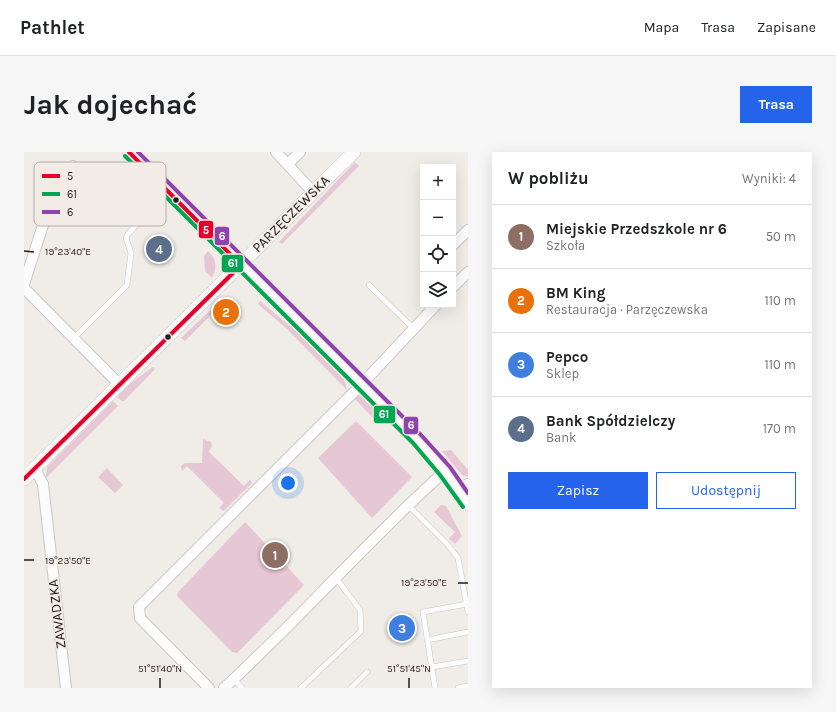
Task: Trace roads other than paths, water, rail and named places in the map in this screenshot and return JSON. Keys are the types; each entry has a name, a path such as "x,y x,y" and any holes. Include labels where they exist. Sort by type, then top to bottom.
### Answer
{"street":[{"path":"129,152 139,162"},
{"path":"276,152 313,192"},
{"path":"288,164 300,152"},
{"name":"PARZĘCZEWSKA","path":"24,479 354,152"},
{"path":"166,189 361,385 417,439 445,471 463,486 468,503"},
{"path":"24,284 43,226"},
{"path":"456,242 468,230"},
{"path":"456,281 468,272"},
{"path":"24,288 120,384"},
{"path":"209,688 140,618 139,607 174,570 361,385 433,308"},
{"name":"ZAWADZKA","path":"35,469 43,484 66,688"},
{"path":"224,688 408,505 445,471"}],"lane":[{"path":"74,338 125,287 131,253 126,238 135,226"},
{"path":"369,285 414,329"},
{"path":"408,505 448,545 458,558 468,612"},
{"path":"301,688 361,631 360,610 336,578"},
{"path":"435,688 423,612 467,604"},
{"path":"427,640 468,632"},
{"path":"432,667 468,661"},
{"path":"351,688 367,672"},
{"path":"234,679 242,688"},
{"path":"458,688 468,686"}],"place":[{"name":"Bank Spółdzielczy","path":"159,249"},
{"name":"BM King","path":"226,312"},
{"name":"Miejskie Przedszkole nr 6","path":"275,555"},
{"name":"Pepco","path":"402,628"}]}
